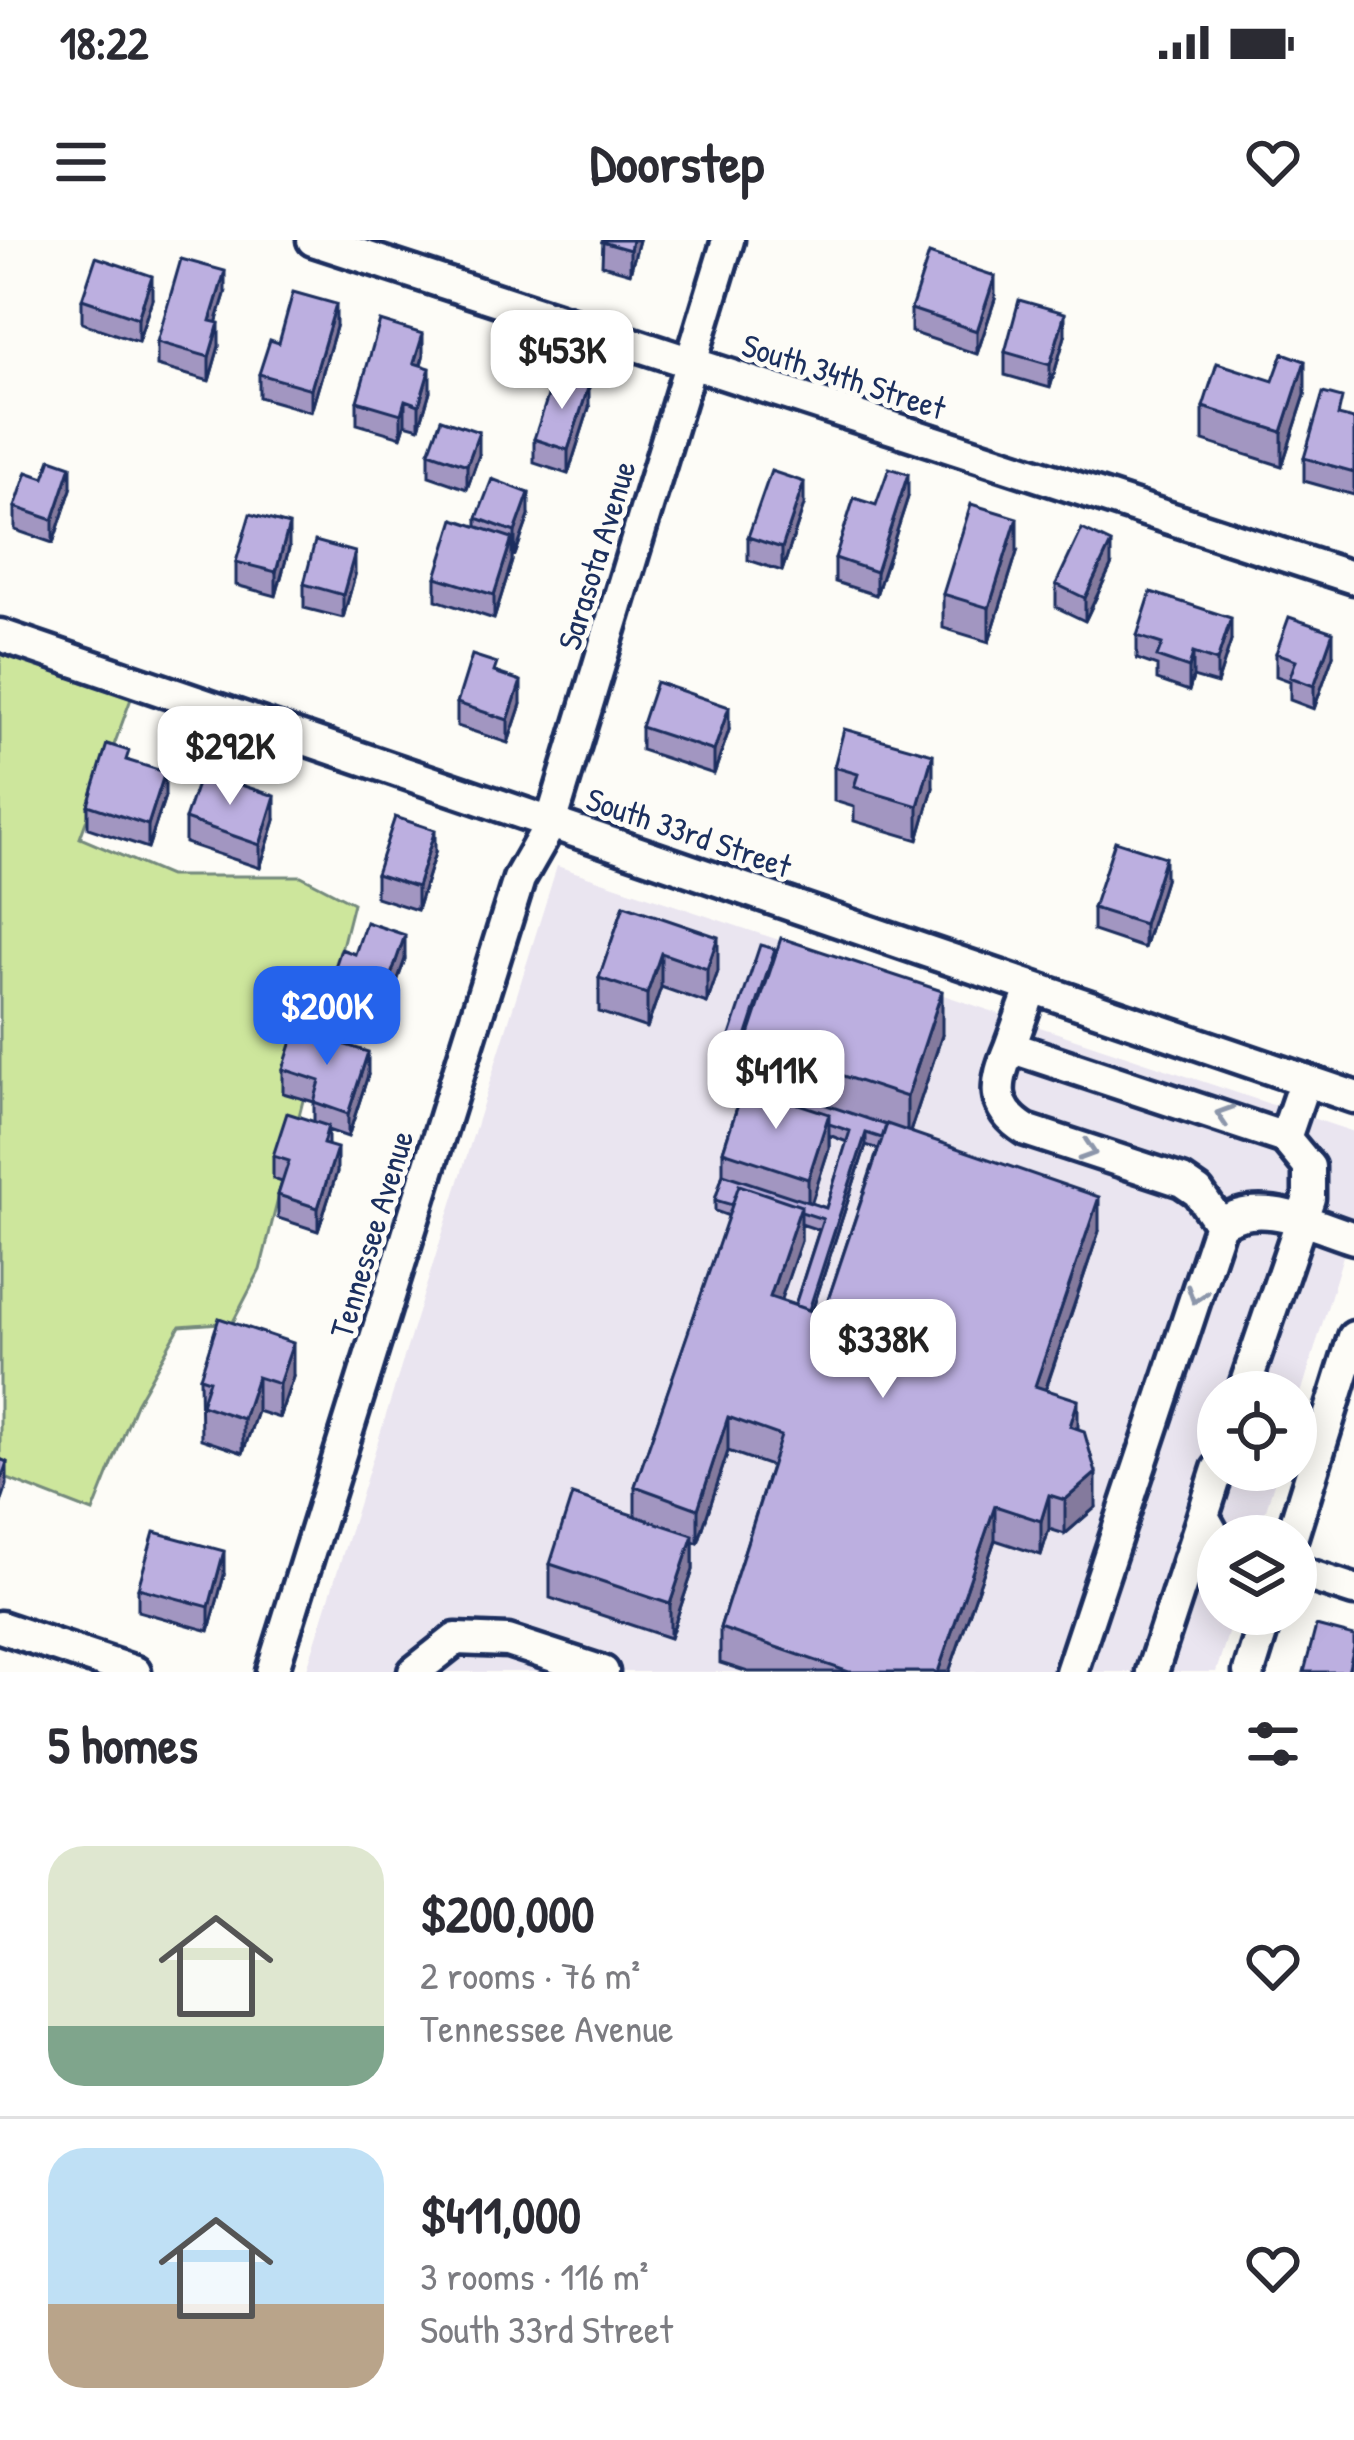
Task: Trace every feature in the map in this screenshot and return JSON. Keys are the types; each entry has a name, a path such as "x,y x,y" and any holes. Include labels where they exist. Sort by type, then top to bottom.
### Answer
{"street":[{"name":"South 34th Street","path":"313,240 1354,578"},
{"name":"Sarasota Avenue","path":"550,823 728,240"},
{"name":"South 33rd Street","path":"0,635 1354,1097"},
{"name":"Tennessee Avenue","path":"272,1672 519,879 550,823"},
{"path":"1030,989 998,1078 997,1101 1008,1119 1026,1130 1182,1181 1198,1192 1220,1224"},
{"path":"1010,1047 1285,1138 1310,1167 1312,1182 1250,1371"},
{"path":"1285,1138 1305,1080"},
{"path":"1071,1672 1220,1224 1240,1211 1263,1210 1354,1238"},
{"path":"1299,1515 1354,1337"},
{"path":"1152,1672 1197,1561"},
{"path":"1317,1578 1354,1590"},
{"path":"0,1627 135,1672"},
{"path":"1249,1672 1260,1635"},
{"path":"414,1672 456,1639 508,1640 603,1672"}],"shaded area":[{"path":"557,866 1354,1132 1354,1220 1308,1371 1197,1371 1197,1491 1272,1491 1264,1515 1197,1515 1197,1635 1227,1635 1216,1672 306,1672"}],"green space":[{"path":"0,652 132,696 80,838 169,876 301,876 353,903 260,1270 233,1322 180,1326 136,1404 93,1512 0,1476"}],"building":[{"path":"603,240 632,240 630,250"},
{"path":"929,254 995,276 977,331 911,309"},
{"path":"96,257 152,276 138,318 82,299"},
{"path":"181,259 225,271 210,321 219,323 209,357 157,342"},
{"path":"293,292 336,304 311,389 259,374 270,340 279,343"},
{"path":"1019,300 1065,313 1050,365 1005,352"},
{"path":"380,321 423,334 414,363 430,368 419,405 405,400 401,414 357,401"},
{"path":"1283,353 1305,361 1282,432 1203,407 1217,363 1273,381"},
{"path":"555,374 589,385 568,450 534,439"},
{"path":"1323,393 1342,398 1338,416 1354,420 1354,472 1304,458"},
{"path":"441,419 479,432 467,465 429,452"},
{"path":"51,459 71,466 53,520 15,507 27,472 44,478"},
{"path":"889,468 908,474 876,572 835,558 854,498 876,505"},
{"path":"771,471 804,482 782,548 748,537"},
{"path":"492,479 529,493 515,532 477,518"},
{"path":"971,504 1017,518 989,608 943,594"},
{"path":"250,514 289,525 276,572 236,562"},
{"path":"454,519 512,538 494,595 436,577"},
{"path":"1082,529 1111,543 1085,598 1056,584"},
{"path":"315,541 355,552 343,595 304,584"},
{"path":"1151,592 1231,618 1217,661 1193,653 1189,668 1157,657 1162,644 1137,636"},
{"path":"1289,617 1333,632 1314,686 1290,677 1296,660 1276,653"},
{"path":"472,655 497,663 494,672 521,681 508,720 457,703"},
{"path":"656,682 729,707 714,751 641,727"},
{"path":"844,729 933,754 918,806 854,787 858,774 834,767"},
{"path":"107,744 129,751 126,760 165,772 148,825 88,805"},
{"path":"201,772 275,796 260,845 185,819"},
{"path":"395,817 435,830 417,887 376,874"},
{"path":"1115,841 1165,857 1144,924 1093,908"},
{"path":"624,905 718,937 707,969 661,953 647,994 599,978"},
{"path":"366,922 405,935 381,1004 329,985 341,949 355,954"},
{"path":"781,938 942,991 907,1097 746,1044"},
{"path":"760,945 775,949 734,1074 886,1125 882,1138 866,1133 809,1310 795,1305 823,1219 801,1212 801,1206 739,1185 732,1205 715,1200 723,1174 826,1208 850,1131 829,1124 829,1114 744,1086 742,1094 714,1084"},
{"path":"296,1029 368,1052 348,1114 314,1102 320,1081 283,1069"},
{"path":"744,1086 829,1114 808,1179 723,1151"},
{"path":"287,1113 328,1126 323,1144 337,1148 318,1208 278,1195 289,1161 273,1156"},
{"path":"887,1124 1099,1197 1035,1386 1078,1400 1070,1426 1084,1431 1096,1473 1065,1500 1049,1495 1041,1521 995,1506 938,1672 849,1672 720,1628 781,1436 728,1417 698,1509 635,1486 739,1185 801,1206 770,1297 823,1315"},
{"path":"219,1318 293,1343 279,1384 257,1377 243,1419 201,1405 209,1380 200,1377"},
{"path":"572,1495 693,1535 670,1604 550,1564"},
{"path":"154,1532 224,1551 209,1607 138,1588"},
{"path":"1317,1626 1354,1636 1348,1672 1304,1672"}]}
